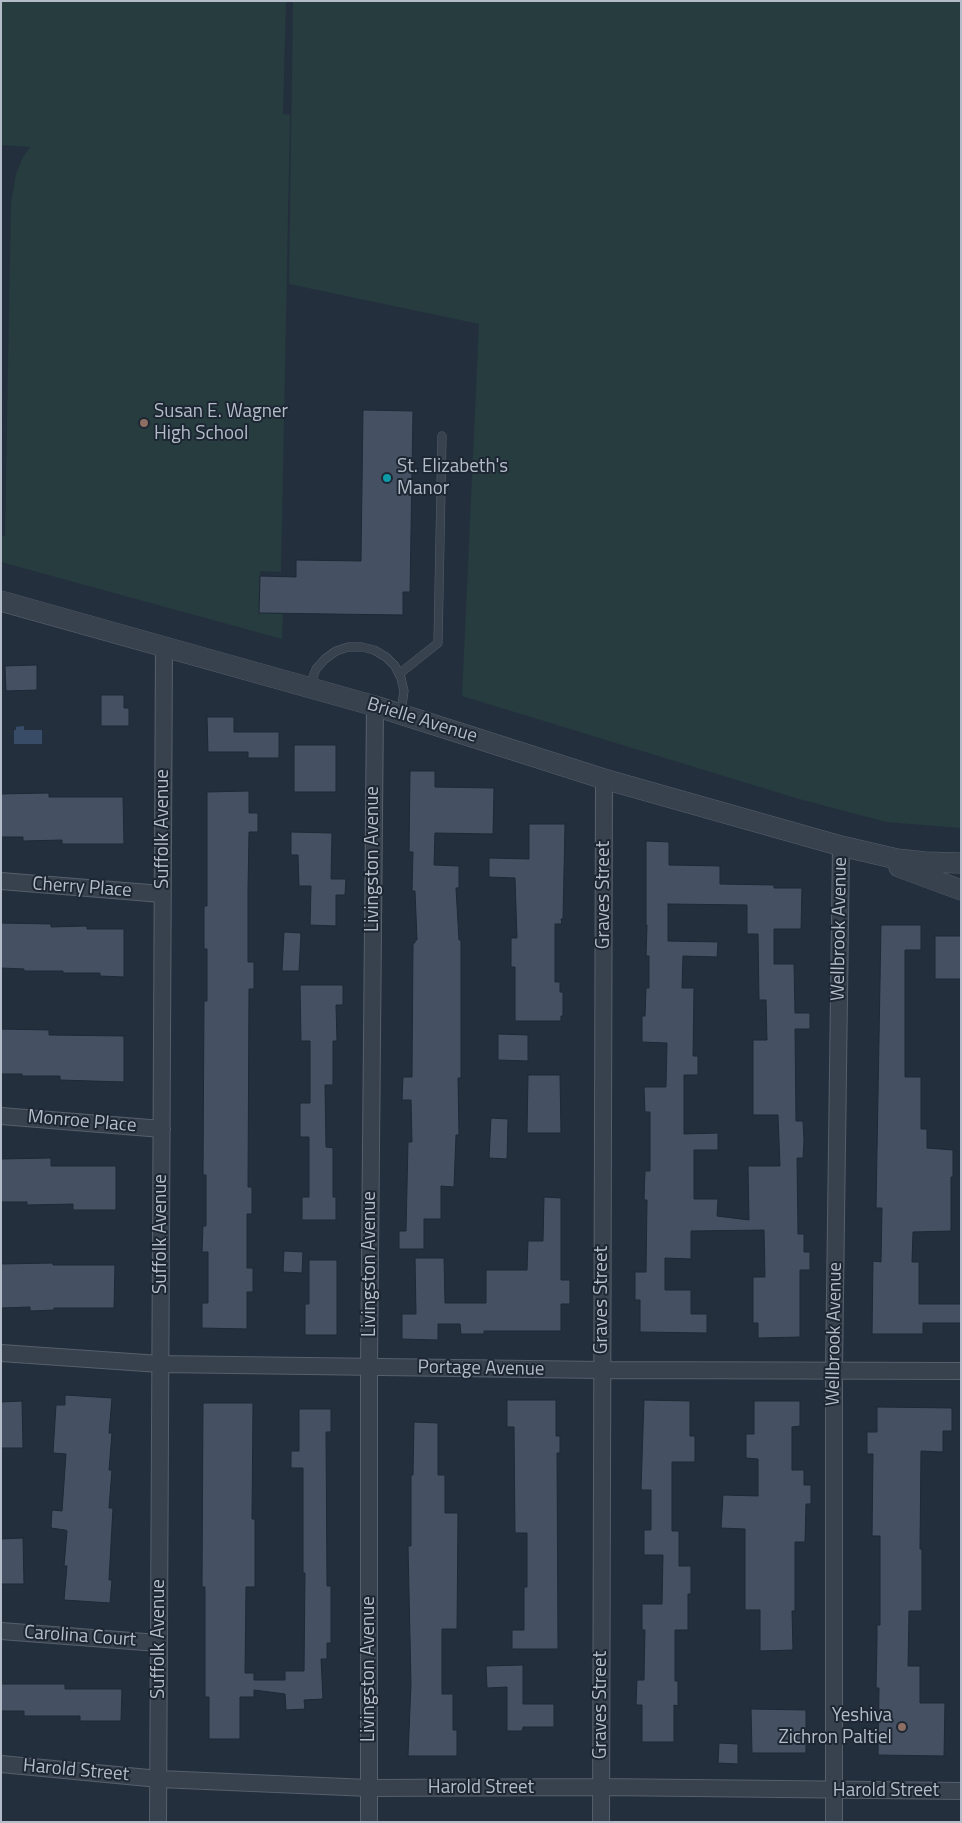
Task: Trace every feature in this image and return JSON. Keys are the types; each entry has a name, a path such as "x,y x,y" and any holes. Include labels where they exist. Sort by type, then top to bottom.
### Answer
{"street":[{"name":"Brielle Avenue","path":"1,601 375,706 604,778 841,846 897,859 961,863"},
{"name":"Suffolk Avenue","path":"158,1822 164,646"},
{"name":"Livingston Avenue","path":"369,1822 369,1367 375,706"},
{"name":"Graves Street","path":"601,1822 604,778"},
{"name":"Brielle Avenue","path":"841,846 961,890"},
{"name":"Wellbrook Avenue","path":"834,1822 834,1370 841,846"},
{"name":"Cherry Place","path":"1,881 162,894"},
{"name":"Monroe Place","path":"1,1116 162,1128"},
{"name":"Portage Avenue","path":"1,1353 160,1364 602,1370 961,1371"},
{"name":"Carolina Court","path":"1,1631 158,1643"},
{"name":"Harold Street","path":"1,1764 159,1778 370,1788 601,1787 961,1791"}],"lane":[{"path":"399,674 438,643 442,436"},
{"path":"308,688 316,669 324,659 336,651 348,647 362,647 374,650 386,657 395,666 399,674 404,691 400,714"}],"green space":[{"name":"Susan E. Wagner High School","path":"1,1 286,1 283,114 290,115 281,572 260,571 259,613 283,614 282,639 1,562 1,536 5,536 11,203 16,174 23,157 30,147 1,145"},
{"path":"293,1 961,1 961,828 886,822 799,799 462,696 479,324 289,284"}],"water":[{"path":"24,726 24,730 42,730 42,744 14,744 14,730 16,730 16,727"}],"building":[{"name":"St. Elizabeth's Manor","path":"363,410 413,411 410,592 403,592 403,615 259,613 260,576 296,577 296,560 361,561"},
{"path":"37,665 37,690 6,691 5,666"},
{"path":"101,695 124,695 124,708 129,708 129,726 101,726"},
{"path":"207,717 234,717 234,732 279,732 279,758 248,758 248,752 208,752"},
{"path":"294,745 336,745 336,792 294,792"},
{"path":"410,771 435,771 435,787 494,788 493,834 435,833 434,865 459,866 459,888 456,888 459,940 461,940 461,1078 458,1078 459,1135 456,1135 454,1187 441,1186 441,1219 424,1219 424,1249 399,1249 399,1231 406,1231 408,1142 412,1142 411,1100 402,1100 403,1077 412,1077 413,943 417,940 415,891 412,891 413,852 409,852"},
{"path":"249,791 249,813 258,813 258,832 249,832 248,890 248,962 254,962 254,989 249,989 248,1187 252,1187 252,1214 247,1214 247,1268 253,1268 253,1292 247,1292 247,1329 202,1328 202,1303 208,1303 208,1252 202,1252 203,1226 206,1226 206,1175 203,1175 204,1001 207,1001 207,949 204,949 204,906 207,906 207,792"},
{"path":"49,793 49,797 123,797 124,844 62,844 62,840 23,841 23,837 1,837 1,794"},
{"path":"529,824 565,824 563,919 561,919 562,924 555,924 555,982 560,982 560,992 563,992 563,1016 561,1016 561,1021 515,1021 515,967 511,967 511,938 517,938 515,878 489,877 489,858 529,859"},
{"path":"291,832 332,833 331,879 346,879 345,895 336,895 336,926 310,925 311,886 299,886 298,855 291,855"},
{"path":"646,841 669,842 669,865 720,866 720,884 774,885 774,888 802,888 801,929 774,929 774,964 794,964 795,1013 810,1013 810,1029 795,1029 796,1121 803,1121 804,1141 803,1158 797,1158 798,1234 804,1234 804,1252 810,1252 810,1270 800,1270 800,1337 758,1338 758,1323 753,1323 753,1277 765,1277 764,1230 691,1231 691,1259 665,1258 665,1290 691,1290 691,1314 707,1314 707,1333 640,1332 640,1300 635,1300 635,1272 646,1272 647,1200 644,1200 645,1171 650,1171 650,1112 645,1112 644,1087 666,1087 667,1043 642,1042 642,1016 645,1016 646,988 649,988 649,956 646,956","holes":["668,904 747,905 747,934 758,934 759,1000 766,1000 767,1040 753,1040 753,1115 778,1115 780,1166 748,1166 749,1220 717,1216 718,1199 694,1199 694,1150 718,1150 718,1133 684,1134 684,1075 698,1075 698,1056 693,1056 694,988 682,988 683,956 717,957 718,942 668,941"]},
{"path":"1,923 51,924 51,927 87,926 87,929 124,929 124,977 100,976 100,973 63,973 63,971 24,971 24,969 1,968"},
{"path":"881,925 921,925 921,950 905,950 905,1077 921,1077 921,1129 927,1129 927,1148 953,1150 951,1231 913,1232 912,1262 919,1262 919,1304 961,1304 961,1323 923,1323 923,1334 872,1334 873,1261 881,1262 882,1208 876,1208"},
{"path":"284,932 301,933 299,971 282,971"},
{"path":"935,936 961,936 961,979 935,979"},
{"path":"300,985 343,985 343,1005 336,1005 337,1041 333,1041 333,1085 325,1085 326,1147 333,1148 333,1197 336,1197 336,1220 302,1220 302,1197 309,1197 309,1137 300,1137 300,1103 310,1103 310,1041 301,1041"},
{"path":"1,1029 49,1030 49,1035 124,1036 124,1082 60,1080 60,1076 1,1074"},
{"path":"498,1034 528,1035 528,1061 498,1060"},
{"path":"528,1075 560,1075 561,1133 527,1133"},
{"path":"491,1118 508,1119 507,1159 489,1158"},
{"path":"51,1158 51,1166 116,1166 116,1210 73,1210 73,1204 27,1205 27,1202 1,1202 1,1159"},
{"path":"544,1197 561,1198 561,1280 570,1280 570,1304 561,1304 561,1331 484,1331 484,1334 461,1334 460,1324 438,1324 438,1340 402,1339 402,1314 416,1314 415,1258 444,1258 445,1303 486,1303 486,1270 527,1270 528,1241 543,1241"},
{"path":"284,1251 303,1252 302,1273 283,1272"},
{"path":"309,1260 337,1260 337,1335 305,1335 305,1304 309,1304"},
{"path":"53,1263 53,1265 115,1265 114,1308 54,1308 54,1310 30,1311 30,1307 1,1308 1,1264"},
{"path":"65,1395 112,1398 109,1433 112,1433 109,1470 112,1470 109,1508 113,1508 109,1580 112,1580 110,1603 64,1600 67,1566 64,1566 67,1531 51,1528 52,1510 62,1511 66,1454 53,1453 56,1405 65,1405"},
{"path":"507,1400 556,1400 556,1436 560,1436 560,1453 557,1453 558,1649 512,1649 512,1630 524,1630 524,1587 527,1587 527,1533 515,1533 514,1427 507,1427"},
{"path":"644,1400 690,1401 690,1436 695,1436 695,1462 672,1462 672,1531 679,1531 679,1566 691,1566 691,1594 688,1594 688,1630 675,1630 675,1681 678,1681 678,1706 674,1705 674,1742 642,1742 642,1705 636,1705 637,1680 644,1680 645,1630 642,1630 642,1604 662,1604 663,1555 644,1555 644,1530 651,1530 651,1490 641,1490"},
{"path":"22,1401 23,1448 1,1448 1,1402"},
{"path":"754,1401 800,1401 800,1426 792,1427 792,1470 804,1470 804,1485 811,1485 811,1504 806,1504 805,1542 795,1542 795,1611 792,1611 793,1650 760,1651 760,1610 745,1610 745,1529 721,1528 723,1495 758,1496 758,1459 746,1458 746,1434 754,1434"},
{"path":"203,1403 253,1403 252,1519 255,1519 255,1587 246,1587 245,1673 254,1673 254,1680 285,1680 285,1671 304,1671 303,1468 291,1468 291,1451 299,1451 299,1409 331,1409 331,1432 326,1432 327,1586 331,1586 331,1643 327,1643 327,1659 321,1659 323,1699 304,1700 305,1709 286,1710 285,1694 254,1690 254,1697 240,1697 240,1739 209,1739 209,1697 205,1697 205,1587 202,1587"},
{"path":"877,1407 952,1408 952,1431 943,1431 943,1452 921,1451 920,1549 922,1549 922,1611 909,1611 908,1666 920,1666 920,1703 945,1703 944,1756 878,1755 879,1688 876,1688 877,1625 880,1625 880,1536 872,1536 873,1454 867,1454 867,1432 877,1432"},
{"path":"414,1422 438,1423 438,1475 445,1475 445,1513 458,1513 457,1629 442,1629 442,1694 453,1694 453,1730 457,1730 457,1756 408,1756 411,1684 408,1546 411,1546 411,1475 413,1475"},
{"path":"23,1538 24,1584 1,1584 1,1539"},
{"path":"523,1665 523,1704 554,1704 554,1727 523,1727 522,1731 507,1731 507,1687 487,1688 486,1666"},
{"path":"1,1684 65,1684 65,1689 122,1689 121,1721 80,1721 80,1716 24,1716 24,1711 1,1711"},
{"path":"751,1709 806,1710 806,1753 752,1753"},
{"path":"719,1743 738,1744 738,1764 718,1763"}],"place":[{"name":"Susan E. Wagner High School","path":"144,423"},
{"name":"St. Elizabeth's Manor","path":"387,478"},
{"name":"Yeshiva Zichron Paltiel","path":"902,1727"}]}
